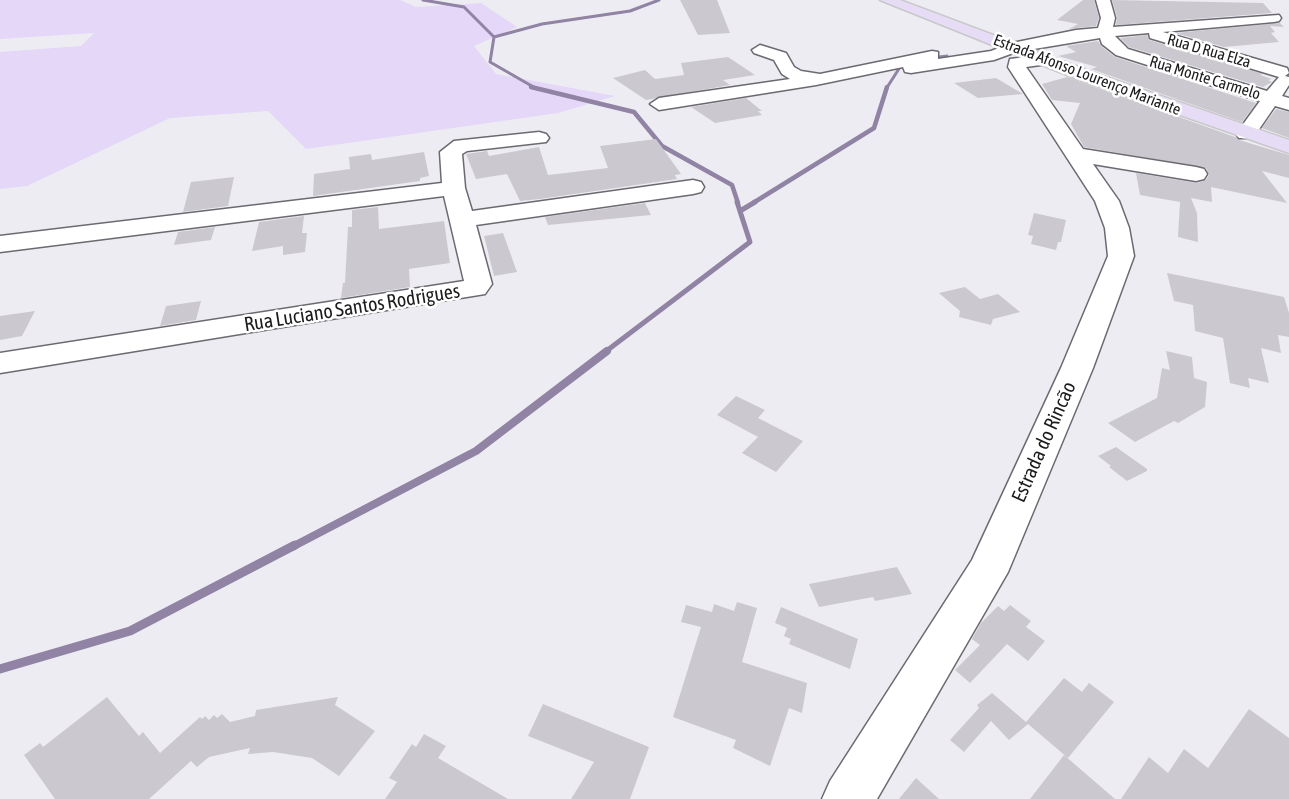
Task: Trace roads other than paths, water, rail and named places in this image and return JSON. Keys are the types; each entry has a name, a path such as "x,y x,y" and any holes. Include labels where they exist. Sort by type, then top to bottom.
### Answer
{"main road":[{"name":"Estrada Afonso Lourenço Mariante","path":"886,0 989,38 1024,62 1064,68 1246,134 1289,147"}],"street":[{"path":"1173,12 1270,15"},
{"path":"911,68 994,55 1024,62 1073,31 1107,15 1131,27 1233,15"},
{"name":"Rua Monte Carmelo","path":"1107,15 1108,41 1122,52 1281,102"},
{"path":"1131,27 1233,15"},
{"path":"1233,15 1281,72 1283,81 1281,102 1246,134"},
{"name":"Rua D Rua Elza","path":"1131,27 1281,72"},
{"path":"659,104 820,79 942,54 951,51 953,46 989,38"},
{"path":"760,50 780,57 788,70 795,75 820,79"},
{"name":"Estrada do Rincão","path":"848,799 987,572 1077,368 1121,256 1117,228 1107,201 1024,62"},
{"name":"Rua Luciano Santos Rodrigues","path":"0,363 475,288 478,284 460,220 451,152 461,145 539,138"},
{"path":"1078,155 1196,174"},
{"path":"0,244 454,188"},
{"path":"460,220 693,188"}],"waterway":[{"path":"423,0 464,7 494,37"},
{"path":"494,37 542,24 630,11 659,0"},
{"path":"494,37 490,62 535,88"},
{"path":"932,58 947,56"},
{"path":"887,88 902,64 906,63"},
{"path":"531,87 535,88"},
{"path":"535,88 634,112 662,146 732,185 738,203"},
{"path":"753,203 874,128 887,88"},
{"path":"605,352 750,242 737,202"},
{"path":"740,211 755,202"},
{"path":"292,547 476,451 607,351"},
{"path":"0,669 130,631 295,545"}]}
